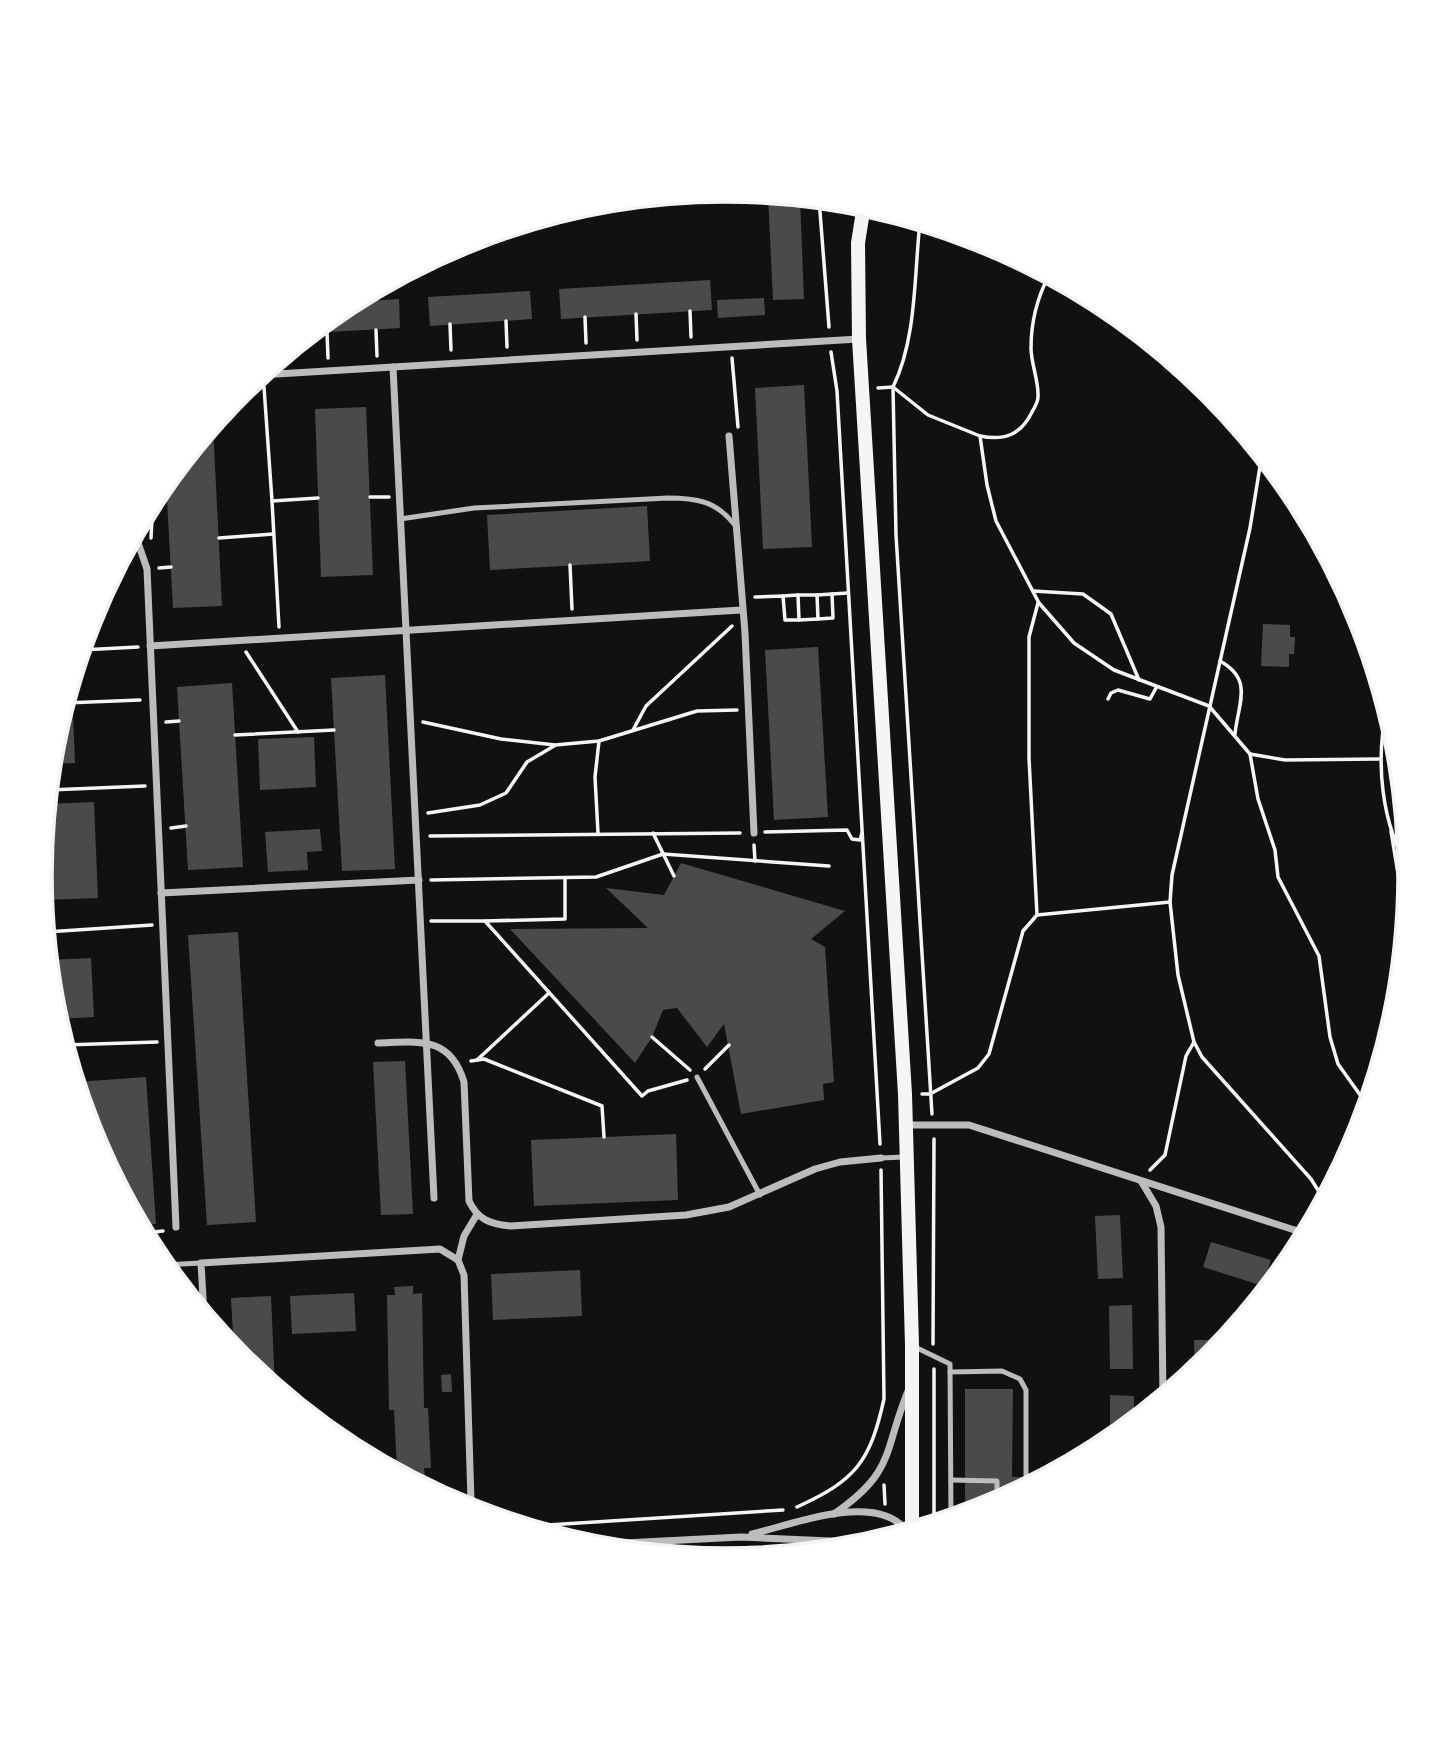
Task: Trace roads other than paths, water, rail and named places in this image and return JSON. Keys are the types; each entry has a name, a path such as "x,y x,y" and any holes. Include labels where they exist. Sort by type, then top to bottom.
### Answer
{"main road":[{"path":"863,216 857,277 859,340 905,1094 912,1345 910,1523"}],"street":[{"path":"278,374 859,340"},
{"path":"393,367 434,1198"},
{"path":"729,436 754,833"},
{"path":"139,546 147,569 176,1224"},
{"path":"150,646 573,620 741,614"},
{"path":"162,893 419,880"},
{"path":"378,1043 427,1042 445,1050 458,1064 464,1082 469,1201 476,1216 494,1224 511,1226 687,1215 729,1207 815,1169 840,1162 881,1158"},
{"path":"906,1125 969,1125 1296,1231"},
{"path":"1140,1181 1156,1206 1161,1227 1163,1386"},
{"path":"471,1498 464,1275 458,1260 464,1236 476,1216"},
{"path":"203,1298 201,1263 440,1249 458,1260"},
{"path":"833,1515 858,1497 875,1479 889,1454 912,1384"},
{"path":"741,1536 859,1511 885,1513 904,1525"},
{"path":"633,1542 741,1536 828,1541"}],"lane":[{"path":"400,519 474,508 668,498 699,499 723,510 734,524"},
{"path":"697,1077 760,1195"},
{"path":"881,1158 907,1156"},
{"path":"177,1264 201,1263"},
{"path":"912,1345 950,1364 951,1509"},
{"path":"950,1372 1002,1371 1020,1379 1026,1390 1026,1477"},
{"path":"951,1480 997,1481 997,1491"}]}
